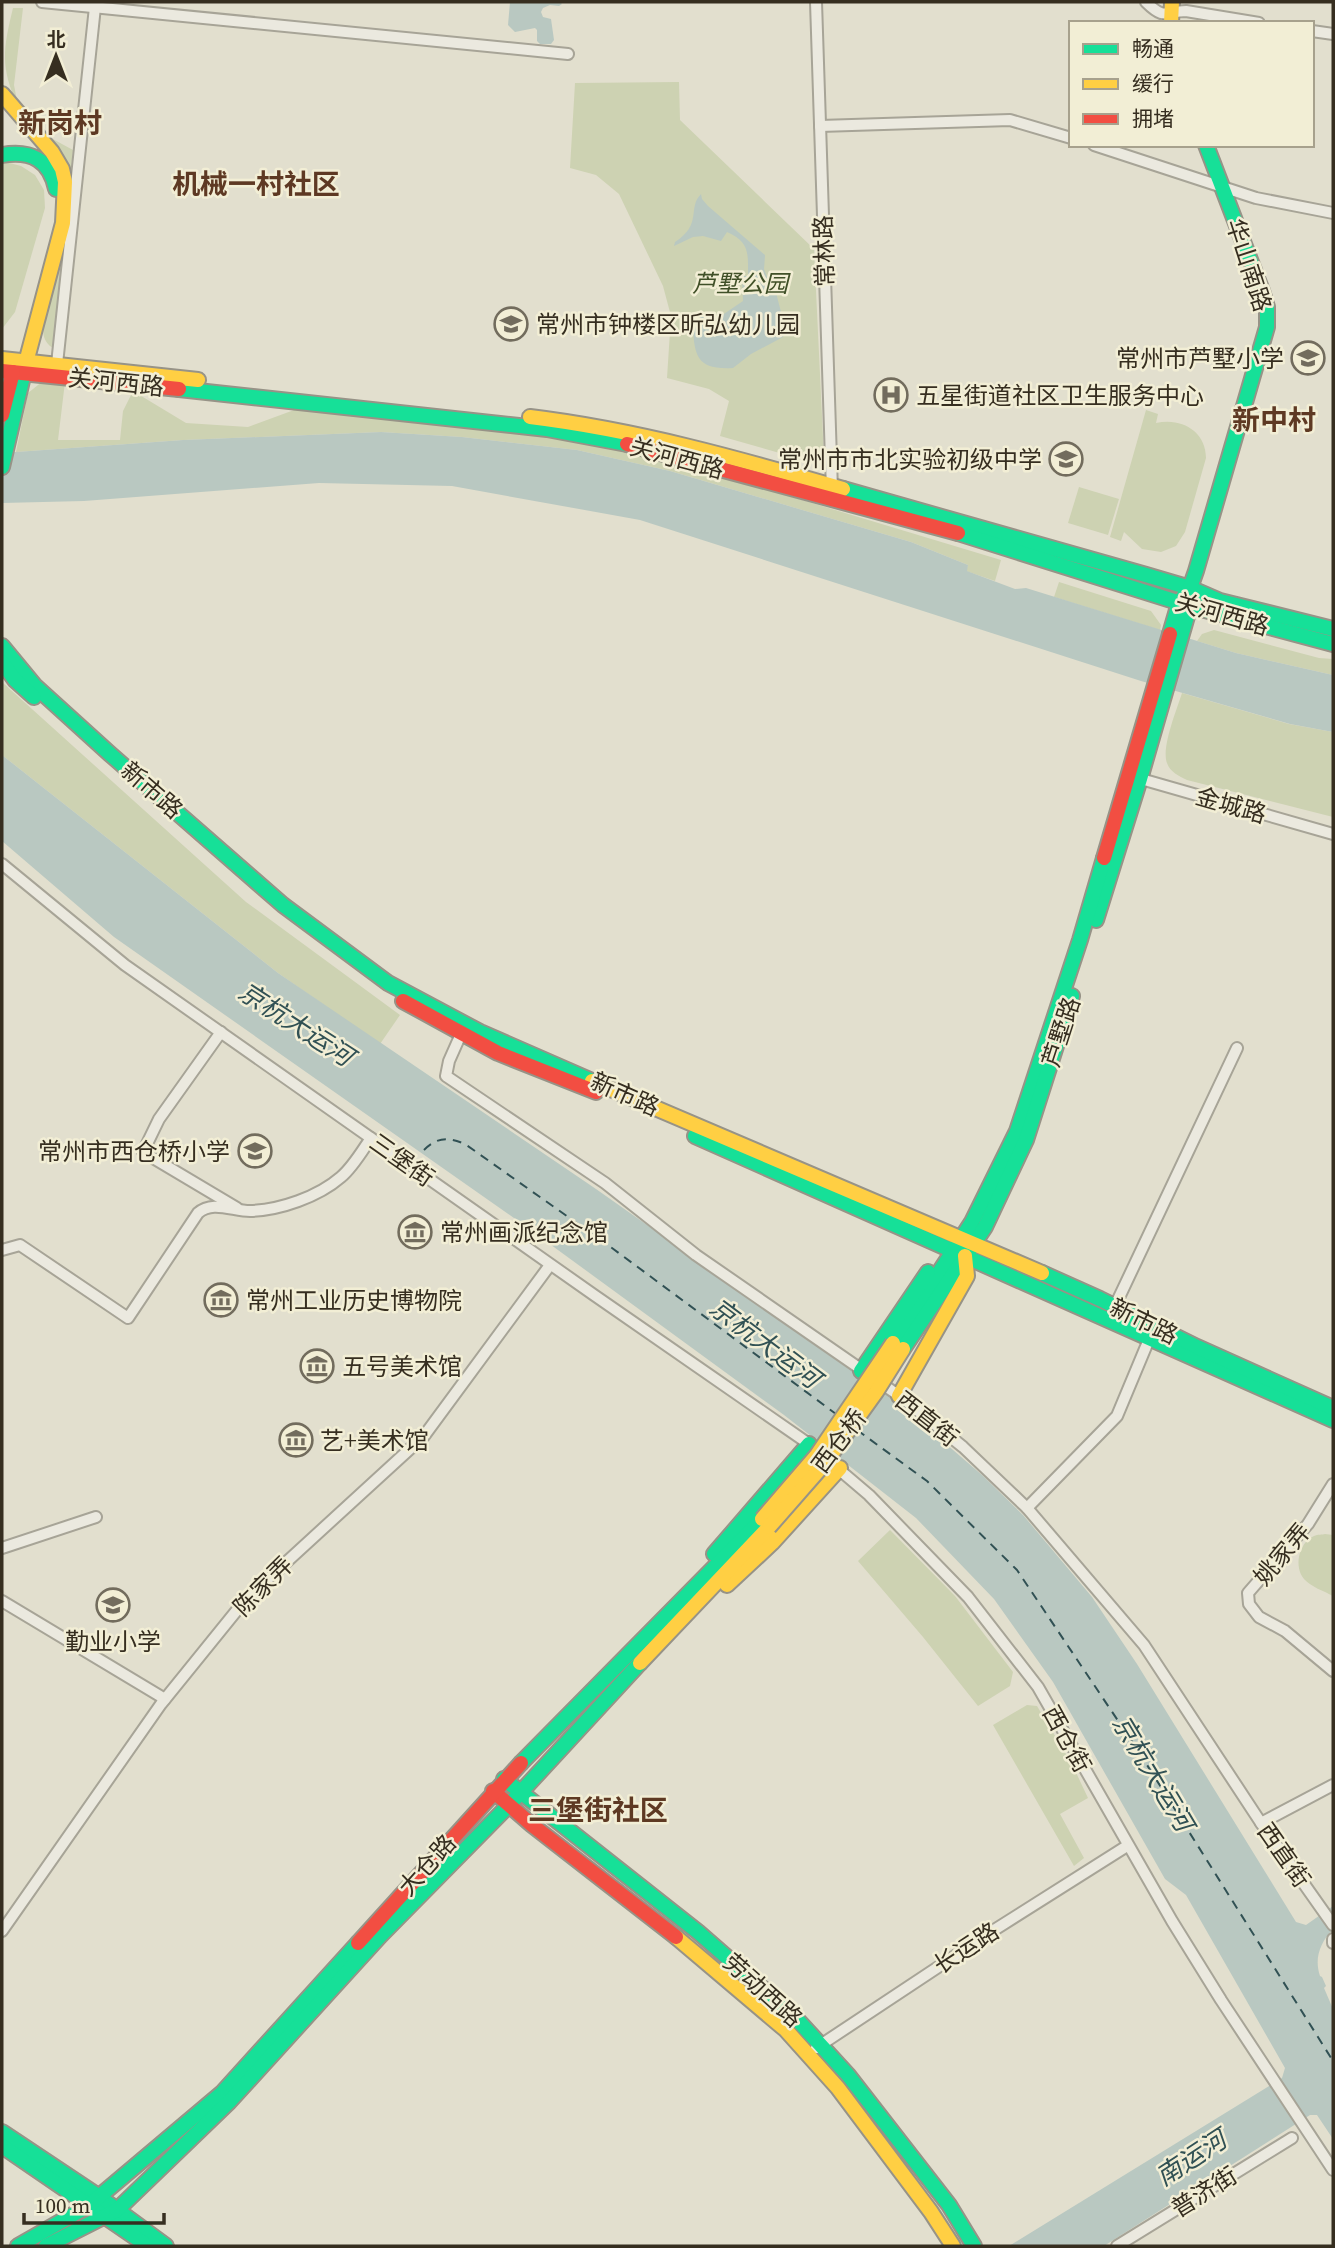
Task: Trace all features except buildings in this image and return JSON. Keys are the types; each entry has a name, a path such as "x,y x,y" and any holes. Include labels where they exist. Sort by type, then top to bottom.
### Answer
{"main road":[{"path":"2,94 54,154 62,168 66,193 65,211 14,366 6,452 2,467"},
{"name":"华山南路","path":"1190,589 1267,327 1265,299 1207,147"},
{"path":"2,155 11,152 26,154 39,160 51,171 57,189 56,208 2,415"},
{"name":"关河西路","path":"14,366 57,364 565,421 683,445 1184,604 1333,644"},
{"name":"关河西路","path":"14,366 547,429 614,441 832,493 947,517 1190,589 1220,601 1333,629"},
{"path":"1184,604 1190,589"},
{"name":"芦墅路","path":"898,1346 968,1240 985,1227 1026,1140 1184,604"},
{"name":"新市路","path":"2,646 35,686 283,905 388,983 480,1032 722,1138 968,1240 1333,1408"},
{"name":"新市路","path":"2,662 15,680 276,911 383,990 498,1053 598,1093 1333,1420"},
{"path":"861,1371 933,1265 959,1254 967,1276 899,1396"},
{"name":"西仓桥","path":"766,1523 825,1463 876,1392 898,1346"},
{"path":"623,1657 809,1444"},
{"path":"638,1667 772,1543 840,1468"},
{"name":"大仓路","path":"18,2246 93,2201 222,2093 493,1791 623,1657 766,1523"},
{"name":"大仓路","path":"46,2246 111,2213 229,2102 380,1936 521,1793 544,1765 638,1667 766,1523"},
{"name":"劳动西路","path":"505,1779 698,1932 793,2015 848,2075 949,2205 974,2246"},
{"name":"劳动西路","path":"493,1791 532,1825 683,1941 786,2029 838,2088 931,2211 953,2246"},
{"path":"2,2132 93,2201"},
{"path":"2,2146 166,2246"},
{"path":"111,2213 148,2246"}],"street":[{"path":"42,2 568,54"},
{"name":"常林路","path":"816,2 832,493"},
{"path":"1146,2 1160,13 1186,11 1247,21"},
{"path":"57,364 95,7"},
{"path":"1314,31 1333,34"},
{"path":"820,126 1010,120 1069,137"},
{"path":"1100,147 1256,198 1333,213"},
{"name":"金城路","path":"1134,777 1333,834"},
{"name":"三堡街","path":"2,864 125,964 550,1265 809,1444"},
{"path":"221,1032 159,1119 143,1152 239,1209"},
{"name":"西直街","path":"461,1034 449,1061 446,1076 605,1183 696,1255 899,1396 962,1447 1027,1508 1144,1645 1261,1823 1333,1926"},
{"path":"1115,1306 1237,1048"},
{"path":"2,1250 20,1245 128,1318 204,1208 213,1206 251,1211 285,1205 322,1191 342,1176 372,1138"},
{"name":"陈家弄","path":"2,1931 165,1699 246,1599 424,1436 550,1265"},
{"path":"1027,1508 1117,1416 1150,1337"},
{"name":"西仓街","path":"809,1444 840,1468 968,1597 1038,1687 1200,1966 1333,2170"},
{"name":"姚家弄","path":"1333,1484 1308,1524 1248,1593 1247,1599 1259,1617 1285,1631 1333,1671"},
{"path":"2,1548 96,1517"},
{"path":"2,1601 165,1699"},
{"path":"1261,1823 1333,1784"},
{"name":"长运路","path":"807,2054 1001,1925 1128,1846"},
{"name":"普济街","path":"1117,2246 1292,2138"}],"green space":[{"path":"13,8 23,8 14,85 18,106 8,80 5,58"},
{"name":"芦墅公园","path":"679,82 680,120 814,249 824,458 818,464 720,436 729,401 709,389 667,378 671,316 663,286 619,194 596,175 570,168 575,83"},
{"path":"38,131 73,150 53,348 44,337 43,323 65,216"},
{"path":"2,161 21,166 35,175 44,190 45,208 15,312 2,329"},
{"path":"43,381 65,382 58,440 120,440 123,411 133,391 186,423 248,427 305,406 514,432 616,449 759,487 1001,560 995,581 966,571 968,565 911,542 670,471 577,450 462,437 381,432 183,440 16,452 28,393"},
{"path":"1146,410 1158,414 1156,423 1174,422 1190,428 1197,433 1205,448 1206,458 1185,532 1176,546 1161,552 1142,549 1124,532 1121,541 1110,537"},
{"path":"1079,487 1119,499 1108,535 1068,523"},
{"path":"1059,582 1151,611 1161,625 1160,630 1054,597"},
{"path":"1214,630 1319,658 1333,659 1333,675 1236,653 1197,641 1202,634"},
{"path":"2,682 246,902 400,1015 380,1044 278,973 2,755"},
{"path":"1182,693 1289,724 1333,732 1333,817 1187,780 1173,771 1167,763 1166,748"},
{"path":"890,1530 955,1596 1013,1672 1010,1686 978,1706 858,1561"},
{"path":"1333,1535 1333,1596 1307,1582 1299,1568 1299,1556 1304,1544 1314,1536"},
{"path":"1027,1705 1037,1706 1072,1764 1088,1798 1060,1814 1084,1858 1074,1866 993,1725"}],"water":[{"path":"510,2 562,4 550,5 541,12 543,17 551,19 554,40 551,44 540,44 537,41 535,28 515,32 508,25"},
{"path":"701,194 708,206 765,255 764,269 767,277 773,281 781,312 787,322 783,337 751,354 733,368 712,367 700,359 695,346 693,326 701,316 715,320 743,301 742,276 748,276 744,245 727,232 721,241 703,236 693,237 674,246 689,229 697,199"},
{"path":"381,432 462,437 577,450 670,471 911,542 968,565 967,571 1015,589 1026,588 1236,653 1333,675 1333,732 1290,724 1141,681 640,520 452,486 319,483 84,501 2,503 2,453 183,440"},
{"path":"2,755 278,973 596,1189 894,1399 982,1475 1023,1515 1092,1597 1137,1664 1296,1922 1306,1925 1333,1906 1333,1929 1322,1945 1318,1963 1320,1976 1333,2009 1333,2139 1317,2115 1310,2115 1104,2246 1009,2246 1282,2078 1285,2068 1186,1895 1165,1879 1053,1682 994,1599 916,1518 784,1415 521,1223 114,937 2,841"}],"ferry route":[{"path":"424,1150 443,1139 465,1144 612,1248 836,1414"},
{"path":"857,1430 927,1481 1017,1570 1137,1749 1333,2061"}],"traffic: fast":[{"path":"1170,634 1179,603 1190,588 1196,571 1267,327 1267,307 1262,291 1207,147"},
{"path":"2,155 22,154 38,159 49,171 56,189"},
{"path":"2,467 24,372"},
{"path":"179,389 547,429 627,444"},
{"path":"843,489 1190,588 1220,601 1333,629"},
{"path":"958,533 1190,606 1333,644"},
{"path":"1096,920 1140,779 1190,606 1190,597"},
{"path":"2,646 35,686 110,754 283,905 388,983 480,1032 592,1081"},
{"path":"2,662 15,680 34,697"},
{"path":"893,1343 972,1222 1017,1131 1104,858"},
{"path":"903,1349 985,1227 1026,1140 1072,996"},
{"path":"695,1136 1333,1420"},
{"path":"861,1371 928,1272"},
{"path":"1042,1273 1333,1408"},
{"path":"714,1554 809,1444"},
{"path":"521,1763 762,1519"},
{"path":"46,2246 117,2210 229,2102 380,1936 509,1805 640,1663"},
{"path":"504,1779 698,1932 793,2015 848,2075 949,2205 974,2246"},
{"path":"18,2246 88,2206 222,2093 358,1943"},
{"path":"2,2132 98,2196 166,2246"},
{"path":"2,2146 148,2246"}],"traffic: slow":[{"path":"1171,21 1172,2"},
{"path":"2,94 52,152 62,169 65,182 63,223 24,370"},
{"path":"2,359 198,380"},
{"path":"530,417 649,438 727,456 843,489"},
{"path":"592,1081 1042,1273"},
{"path":"899,1396 967,1276 965,1256"},
{"path":"762,1519 817,1455 893,1343"},
{"path":"769,1527 825,1463 903,1349"},
{"path":"727,1585 772,1543 840,1468"},
{"path":"640,1663 769,1527"},
{"path":"676,1937 786,2030 838,2088 931,2212 953,2246"}],"traffic: jam":[{"path":"2,371 179,389"},
{"path":"2,415 13,372"},
{"path":"627,444 958,533"},
{"path":"1104,858 1170,634"},
{"path":"403,1001 498,1053 596,1092"},
{"path":"358,1943 521,1763"},
{"path":"493,1791 532,1825 676,1937"}],"place":[{"name":"常州市钟楼区昕弘幼儿园","path":"511,324"},
{"name":"常州市芦墅小学","path":"1308,358"},
{"name":"五星街道社区卫生服务中心","path":"891,395"},
{"name":"常州市市北实验初级中学","path":"1066,459"},
{"name":"常州市西仓桥小学","path":"255,1151"},
{"name":"常州画派纪念馆","path":"415,1232"},
{"name":"常州工业历史博物院","path":"221,1300"},
{"name":"五号美术馆","path":"317,1366"},
{"name":"艺+美术馆","path":"296,1440"},
{"name":"勤业小学","path":"113,1605"}],"district":[{"name":"新岗村","path":"60,123"},
{"name":"机械一村社区","path":"256,184"},
{"name":"新中村","path":"1274,420"},
{"name":"三堡街社区","path":"598,1810"}],"water label":[{"name":"京杭大运河","path":"296,1024"},
{"name":"京杭大运河","path":"765,1343"},
{"name":"京杭大运河","path":"1153,1773"},
{"name":"南运河","path":"1191,2158"}]}
